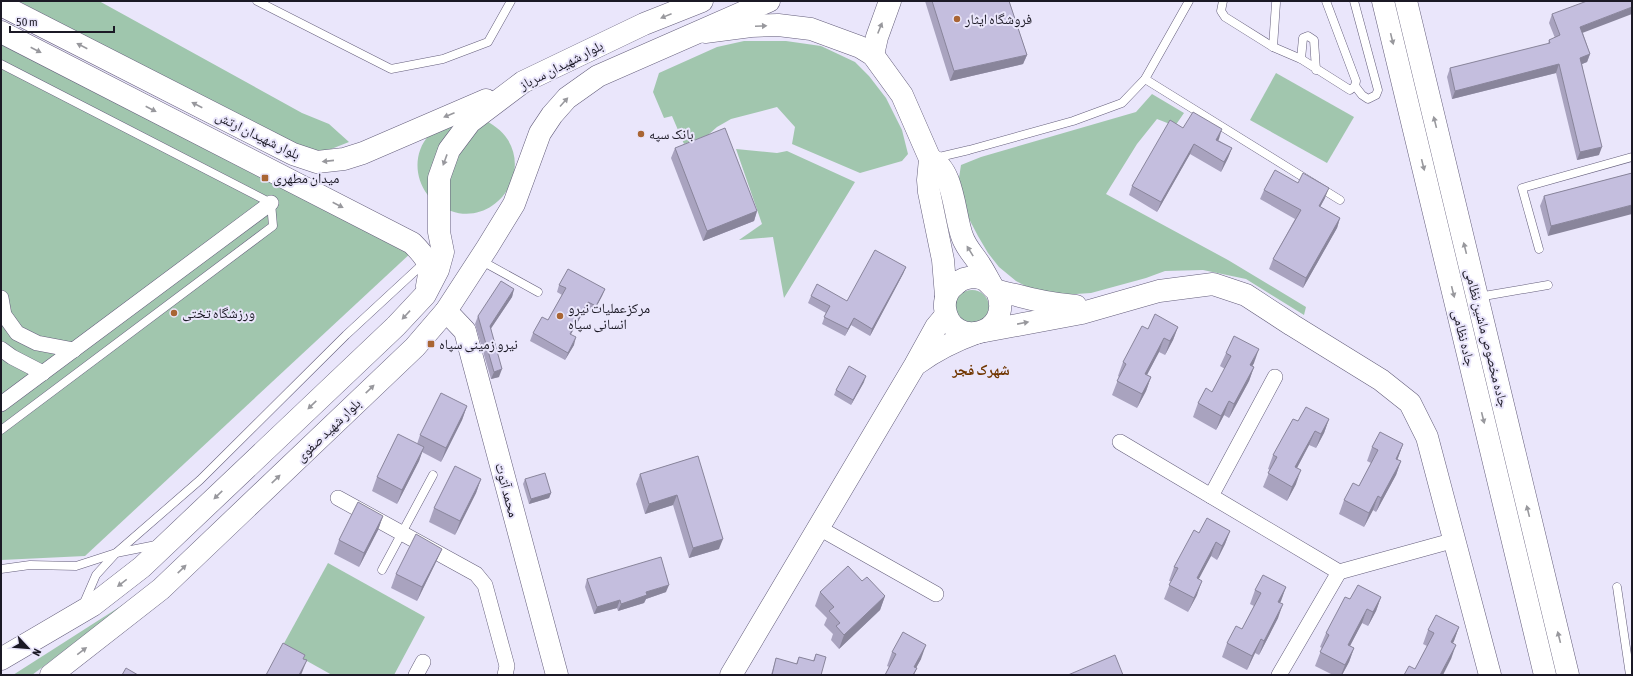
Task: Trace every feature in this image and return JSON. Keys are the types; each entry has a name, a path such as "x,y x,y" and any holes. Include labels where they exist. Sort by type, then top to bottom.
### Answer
{"street":[{"name":"بلوار شهیدان سرباز","path":"439,232 439,178 449,150 470,122 523,82 637,28 702,1"},
{"name":"بلوار شهیدان سرباز","path":"540,133 552,115 567,98 598,76 769,1"},
{"path":"872,55 877,36 890,1"},
{"name":"جاده نظامی","path":"1383,1 1545,675"},
{"name":"جاده مخصوص ماشین نظامی","path":"1406,1 1568,675"},
{"name":"بلوار شهیدان ارتش","path":"1,5 293,154 317,162 344,159 363,153 523,82"},
{"path":"694,34 751,26 778,25 811,29 860,47 872,55 902,95 930,159 928,180 929,192 943,260 946,305 951,323 958,329 966,333 980,332 1082,313 1159,291 1213,284 1246,295 1381,380 1410,403 1427,437 1490,675"},
{"name":"بلوار شهیدان ارتش","path":"1,32 412,243 424,255 426,260"},
{"name":"بلوار شهید صفوی","path":"51,675 161,589 415,347 446,312 514,204 540,133"},
{"path":"915,365 932,352 993,325 998,317 1000,304 994,287 979,263 970,253 962,236 946,176 938,162 930,159"},
{"path":"1,404 271,203"},
{"name":"بلوار شهید صفوی","path":"1,659 93,605 142,567 396,326 424,294 438,270 442,252 439,232"},
{"path":"424,294 430,271 426,260"},
{"path":"731,675 915,365 946,305 951,288 957,282 965,278 974,277 983,279 994,287 1033,301 1103,307"},
{"path":"1,298 4,315 18,333 37,343 74,350"},
{"name":"محمد آتوت","path":"446,312 465,331 557,675"},
{"path":"1,349 12,357 43,373"},
{"path":"1211,496 1275,377"},
{"path":"1120,442 1339,572"},
{"path":"338,498 476,574 485,585 507,666 505,675"},
{"path":"818,528 936,594"},
{"path":"1280,675 1339,572 1455,540"}],"lane":[{"path":"257,1 390,69 443,59 488,42 511,1"},
{"path":"930,159 969,150 1073,121 1122,103 1145,79 1189,1"},
{"path":"1223,1 1221,11 1225,17 1273,47 1301,59 1316,70 1350,90 1355,86"},
{"path":"1326,1 1356,81 1355,86 1362,95 1368,99 1376,95 1378,90 1354,1"},
{"path":"1273,47 1275,2"},
{"path":"1301,59 1303,38 1308,36 1314,40 1316,70"},
{"path":"1,64 271,203 273,226 1,430"},
{"path":"1145,79 1340,200"},
{"path":"1539,249 1522,188 1632,157"},
{"path":"480,259 538,292"},
{"path":"80,612 96,575 116,553 200,480 340,340 426,260"},
{"path":"1477,298 1548,285"},
{"path":"382,570 433,475"},
{"path":"1,569 30,565 76,566 116,553 167,544"},
{"path":"1617,588 1630,675"}],"green space":[{"path":"18,1 99,1 302,113 329,124 349,142 316,155 285,143"},
{"path":"744,41 786,41 821,46 855,62 869,76 886,98 902,130 908,154 902,161 860,173 792,144 795,127 777,107 731,119 717,127 708,135 684,144 672,116 664,118 653,92 659,73 717,47"},
{"name":"ورزشگاه تختی","path":"1,43 413,251 85,556 1,560"},
{"path":"1276,73 1354,117 1327,163 1250,120"},
{"path":"1152,94 1184,113 1175,126 1157,119 1137,144 1106,194 1228,260 1306,307 1304,315 1246,279 1203,270 1165,271 1146,278 1091,293 1061,295 1031,289 1016,281 999,267 988,253 968,217 959,178 961,165 981,157 1136,112"},
{"path":"483,119 500,130 508,140 514,155 515,169 511,183 504,195 493,205 480,212 466,214 447,210 431,200 423,187 418,172 418,156 424,142 434,129 450,124"},
{"path":"736,149 777,153 787,151 855,182 784,298 773,237 739,240 762,224"},
{"path":"972,290 984,295 989,307 984,319 972,324 960,319 955,307 960,295"},
{"path":"328,563 425,617 394,675 332,675 282,647"},
{"path":"135,597 32,675 13,675"}],"building":[{"path":"932,1 1009,1 1027,55 954,71"},
{"path":"1587,1 1632,1 1632,7 1580,27 1590,54 1580,58 1602,147 1580,152 1559,64 1455,91 1450,68 1550,43 1549,40 1560,35 1552,14"},
{"path":"1193,112 1222,129 1216,140 1232,148 1224,162 1194,144 1161,202 1132,186 1170,120 1183,128"},
{"path":"725,128 757,211 707,231 675,148"},
{"path":"1275,170 1298,183 1303,173 1329,188 1319,206 1340,218 1306,278 1273,259 1301,210 1264,190"},
{"path":"1632,173 1632,205 1551,226 1544,196"},
{"path":"875,250 906,267 872,329 854,318 848,329 824,317 830,306 811,296 817,284 847,301"},
{"path":"568,269 605,289 596,306 588,302 570,334 576,337 568,353 533,333 542,317 548,320 566,288 559,285"},
{"path":"501,281 514,289 490,326 502,369 494,372 478,316"},
{"path":"1155,314 1178,327 1170,341 1164,338 1145,374 1151,377 1142,394 1117,381 1126,364 1123,362 1142,326 1148,329"},
{"path":"1234,336 1259,349 1250,365 1254,367 1234,404 1229,401 1221,416 1198,403 1206,388 1212,392 1231,356 1226,353"},
{"path":"849,366 866,376 853,400 836,390"},
{"path":"441,393 467,406 446,448 420,435"},
{"path":"1306,407 1329,419 1321,434 1315,431 1295,467 1301,470 1292,487 1268,473 1277,457 1273,455 1293,419 1298,421"},
{"path":"1380,432 1403,444 1396,459 1401,461 1381,498 1378,496 1369,513 1344,500 1353,483 1359,486 1378,450 1372,447"},
{"path":"398,434 424,447 402,490 377,477"},
{"path":"698,456 723,539 693,548 677,495 649,504 640,474"},
{"path":"455,466 481,479 460,521 434,508"},
{"path":"545,473 551,493 531,499 525,479"},
{"path":"358,502 383,516 364,553 339,540"},
{"path":"1207,518 1230,531 1222,546 1216,542 1197,578 1202,581 1194,598 1169,585 1178,568 1174,567 1194,530 1199,533"},
{"path":"416,534 442,549 422,587 396,574"},
{"path":"661,557 669,585 646,592 647,595 621,604 620,600 597,607 587,579"},
{"path":"848,566 862,581 867,577 885,596 844,635 836,626 840,623 829,611 834,607 820,592"},
{"path":"1263,575 1286,587 1278,602 1283,604 1264,641 1261,639 1252,656 1227,643 1236,626 1242,629 1261,593 1255,590"},
{"path":"1358,585 1381,597 1373,612 1367,609 1348,645 1354,648 1345,665 1320,652 1329,635 1326,633 1345,597 1350,599"},
{"path":"1436,615 1459,627 1451,642 1456,645 1440,675 1404,675 1409,666 1415,669 1434,633 1428,630"},
{"path":"903,632 926,645 914,667 917,668 913,675 885,675 896,654 892,652"},
{"path":"283,643 305,655 303,659 307,660 299,675 266,675"},
{"path":"816,654 826,657 821,675 772,675 776,658 797,664 799,657 814,661"},
{"path":"1115,655 1123,675 1068,675"},
{"path":"126,668 138,675 122,675"}],"place":[{"name":"فروشگاه ایثار","path":"957,19"},
{"name":"بانک سپه","path":"641,134"},
{"name":"میدان مطهری","path":"265,178"},
{"name":"ورزشگاه تختی","path":"174,313"},
{"name":"مرکزعملیات نیرو انسانی سپاه","path":"560,316"},
{"name":"نیرو زمینی سپاه","path":"431,344"}],"district":[{"name":"شهرک فجر","path":"981,369"}]}
